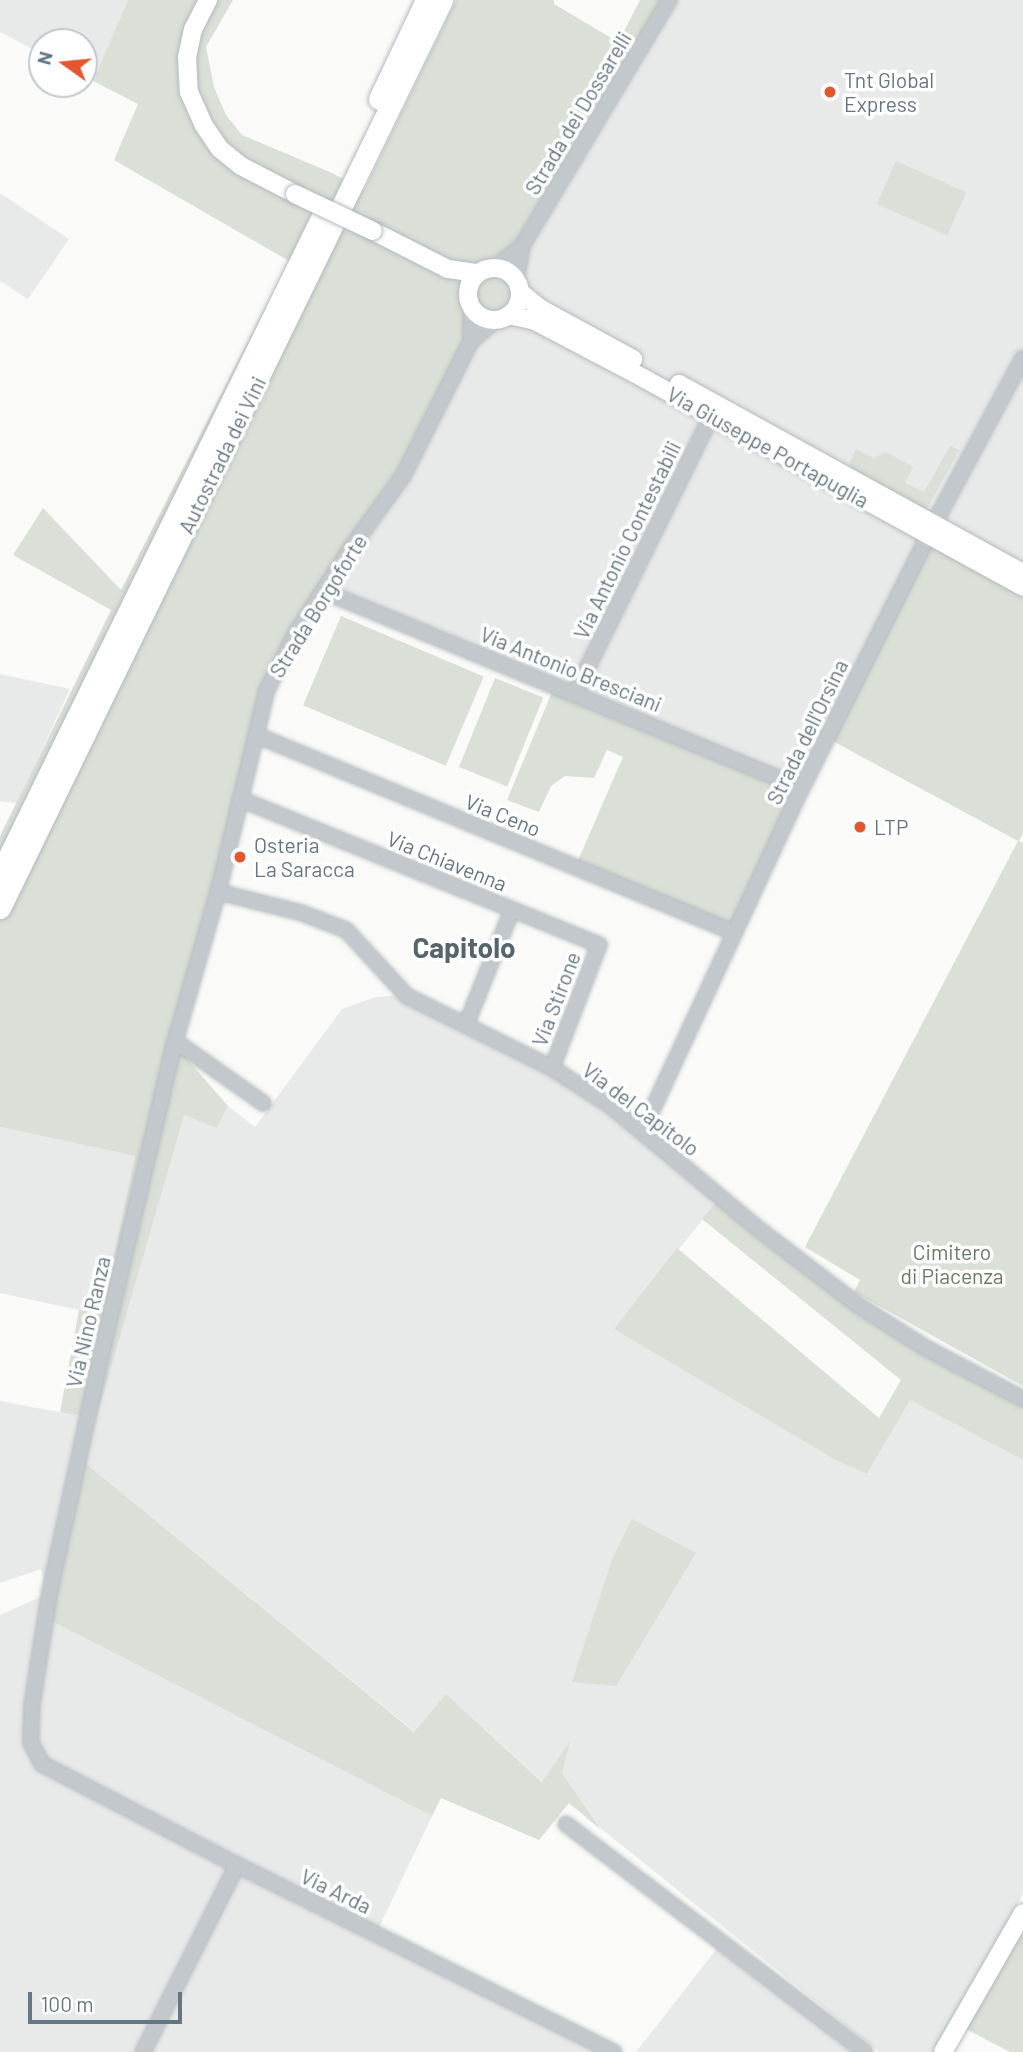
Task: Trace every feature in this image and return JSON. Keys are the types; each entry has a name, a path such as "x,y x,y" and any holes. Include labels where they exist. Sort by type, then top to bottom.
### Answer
{"highway":[{"name":"Autostrada dei Vini","path":"0,874 426,0"},
{"name":"Autostrada dei Vini","path":"0,908 442,0"}],"main road":[{"path":"208,0 193,29 187,57 189,92 198,113 220,149 240,166 448,269 507,272 518,286 517,305 503,317 483,317 448,269"},
{"path":"470,299 487,271"},
{"name":"Via Giuseppe Portapuglia","path":"518,286 541,309 714,411 931,530 1023,587"},
{"name":"Via Giuseppe Portapuglia","path":"503,317 535,321 714,411"},
{"name":"Via Giuseppe Portapuglia","path":"931,530 1023,573"},
{"path":"943,2052 1023,1913"}],"street":[{"name":"Strada dei Dossarelli","path":"487,271 522,246 669,0"},
{"name":"Strada dei Dossarelli","path":"518,286 522,246"},
{"name":"Strada Borgoforte","path":"470,299 471,341"},
{"name":"Strada Borgoforte","path":"218,892 267,690 323,591 403,476 471,341 503,317"},
{"name":"Strada dell'Orsina","path":"642,1132 802,788 931,530 1023,358"},
{"name":"Via Antonio Contestabili","path":"575,693 714,411"},
{"name":"Via Antonio Bresciani","path":"323,591 802,788"},
{"name":"Via Ceno","path":"256,735 735,933"},
{"name":"Via Chiavenna","path":"240,799 599,946"},
{"name":"Via del Capitolo","path":"218,892 334,923 359,943 407,996 552,1068 611,1107 858,1305 926,1348 1023,1399"},
{"name":"Via Nino Ranza","path":"42,1764 31,1743 32,1705 50,1590 103,1347 175,1041 218,892"},
{"path":"466,1025 512,910"},
{"name":"Via Stirone","path":"552,1068 599,946"},
{"path":"175,1041 263,1103"},
{"name":"Via Arda","path":"42,1764 237,1865 614,2052"},
{"path":"566,1824 865,2052"},
{"path":"144,2052 237,1865"}],"shaded area":[{"path":"0,0 128,0 98,69 98,28 28,28 28,47 0,32"},
{"path":"670,0 1023,0 1023,581 932,529 803,790 325,591 457,368 522,265 534,233"},
{"path":"0,193 69,239 28,299 0,281"},
{"path":"0,674 70,689 17,803 0,801"},
{"path":"407,995 553,1070 720,1198 615,1329 867,1474 910,1399 1023,1460 1023,1894 934,2052 879,2052 543,1782 446,1694 415,1732 84,1462 46,1618 432,1816 376,1934 615,2052 0,2052 0,1615 47,1594 41,1569 0,1583 0,1401 96,1419 146,1236 184,1114 217,1128 228,1106 255,1127 342,1009 376,997"},
{"path":"0,1127 135,1156 102,1315 0,1293"},
{"path":"719,1946 852,2052 636,2052"}],"green space":[{"path":"128,0 233,0 206,47 214,87 226,115 242,135 332,173 364,190 456,0 554,0 554,4 640,55 534,233 522,265 525,286 521,308 503,323 487,329 457,368 405,475 266,690 174,1044 228,1106 217,1128 184,1115 96,1419 60,1412 79,1310 102,1314 135,1156 0,1127 0,836 111,610 13,555 43,508 121,590 289,261 114,160 138,104 98,84 98,69"},
{"path":"640,0 671,0 644,48 622,35"},
{"path":"896,161 966,192 947,235 877,204"},
{"path":"950,446 959,450 925,512 847,469 856,449 874,458 886,452 913,467 905,483 924,492"},
{"name":"Cimitero di Piacenza","path":"928,536 1023,588 1023,833 1019,841 1023,843 1023,1386 854,1292 860,1280 805,1247 1018,841 827,738"},
{"path":"341,616 484,677 446,766 303,705"},
{"path":"495,678 543,697 507,786 459,767"},
{"path":"555,685 801,789 735,933 576,865 623,757 607,750 594,778 565,776 551,786 539,812 507,800"},
{"path":"720,1198 920,1348 1023,1406 1023,1460 910,1400 867,1474 836,1460 614,1329 677,1248 879,1418 901,1380 702,1219"},
{"path":"84,1462 414,1732 446,1694 542,1782 570,1741 562,1773 600,1829 569,1803 539,1840 441,1798 432,1816 46,1618"},
{"path":"632,1519 696,1553 616,1686 572,1682 612,1560"},
{"path":"1023,1931 1023,2052 1010,2052 966,2029"}],"place":[{"name":"Tnt Global Express","path":"830,92"},
{"name":"LTP","path":"860,827"},
{"name":"Osteria La Saracca","path":"240,857"}],"district":[{"name":"Capitolo","path":"464,947"}]}
